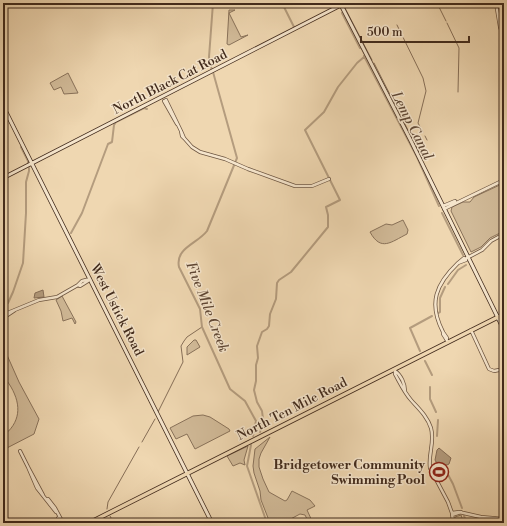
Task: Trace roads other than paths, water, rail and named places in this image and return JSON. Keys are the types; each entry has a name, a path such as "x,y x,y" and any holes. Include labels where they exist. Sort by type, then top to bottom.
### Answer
{"main road":[{"name":"North Black Cat Road","path":"3,178 345,3"},
{"path":"341,4 504,330"},
{"name":"West Ustick Road","path":"3,106 212,523"},
{"name":"North Ten Mile Road","path":"89,523 395,370 497,315 504,314"}],"street":[{"path":"496,3 499,24 504,38"},
{"path":"163,97 182,136 196,150 295,186 312,186 329,179"},
{"path":"444,208 504,180"},
{"path":"447,341 447,338 436,316 436,295 443,282 462,259 482,250 491,241 504,234"},
{"path":"6,315 39,300 57,297 89,279"},
{"path":"471,330 489,369 492,371 504,369"},
{"path":"395,370 398,372 410,400 424,415 431,428 433,439 430,468 448,502 453,523"},
{"path":"20,451 43,495 56,512 62,523"},
{"path":"452,514 461,512 481,517 504,519"}],"waterway":[{"name":"Five Mile Creek","path":"213,3 209,57 210,65 237,158 207,231 203,236 183,251 180,255 179,267 200,309 202,327 230,389 245,401 256,421 253,436"},
{"name":"Lemp Canal","path":"282,3 294,27"},
{"path":"437,3 446,21"},
{"path":"343,6 362,42"},
{"path":"344,6 372,60"},
{"name":"Lemp Canal","path":"341,8 365,55"},
{"name":"Lemp Canal","path":"342,13 360,48"},
{"path":"447,23 459,48 458,92"},
{"path":"397,25 423,78 426,91 418,123 423,132"},
{"name":"Lemp Canal","path":"364,56 417,157 439,206"},
{"path":"260,432 263,419 262,411 257,402 254,390 258,358 257,346 262,332 269,326 270,314 276,299 277,283 291,272 328,227 326,207 340,200 305,130 324,112 338,87 357,63 364,57"},
{"path":"374,63 412,138"},
{"path":"71,233 82,213 108,144 112,142 114,125 116,122 144,108 147,109"},
{"path":"425,136 427,140"},
{"name":"Lemp Canal","path":"414,142 422,159"},
{"path":"21,147 28,163"},
{"path":"8,303 23,263 26,182 29,168"},
{"name":"Lemp Canal","path":"442,213 463,255"},
{"path":"448,284 458,270 466,265"},
{"path":"438,313 440,312 440,298 445,287"},
{"path":"420,351 410,328 432,316"},
{"path":"158,412 183,362 181,346 187,337 202,327"},
{"path":"425,361 432,375"},
{"path":"430,387 430,399 436,412"},
{"path":"142,442 155,419"},
{"path":"437,436 438,420"},
{"path":"251,445 247,466 267,523"},
{"path":"107,509 108,502 139,447"},
{"path":"436,465 445,469 453,484 462,508"},
{"path":"110,516 114,523"},
{"path":"464,516 467,523"}],"place":[{"name":"Bridgetower Community Swimming Pool","path":"439,472"}]}
